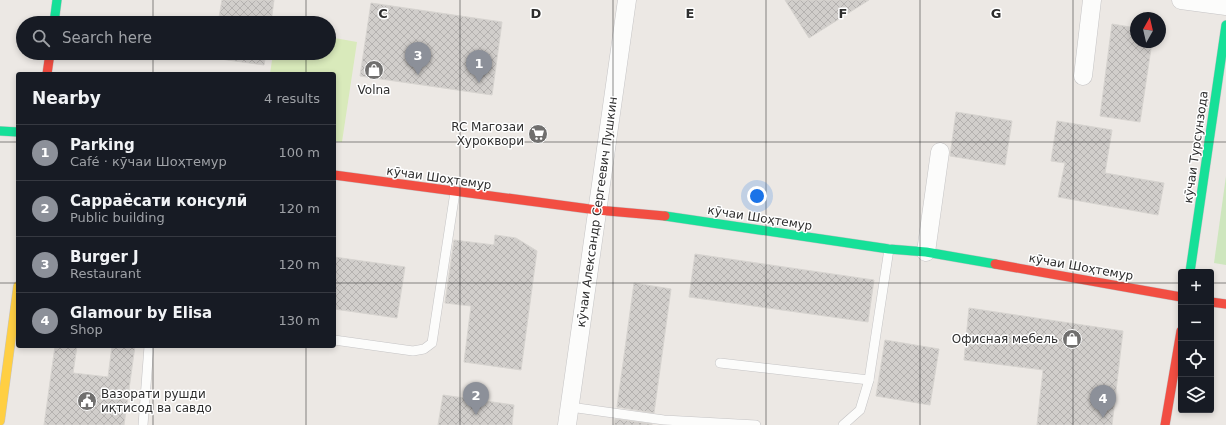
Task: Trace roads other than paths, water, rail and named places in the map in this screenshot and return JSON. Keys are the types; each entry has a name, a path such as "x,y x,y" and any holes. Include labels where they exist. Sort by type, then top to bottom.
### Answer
{"main road":[{"path":"55,16 57,0"},
{"name":"кӯчаи Турсунзода","path":"1190,269 1226,25"},
{"path":"47,72 49,60"},
{"path":"0,131 16,132"},
{"name":"кӯчаи Шоҳтемур","path":"336,175 597,210 692,219 789,235 889,249 926,252 1178,296"},
{"path":"0,421 4,368 16,298"},
{"path":"1214,302 1226,304"},
{"path":"1165,425 1179,341"}],"street":[{"name":"кӯчаи Александр Сергеевич Пушкин","path":"567,425 627,0"},
{"path":"1083,76 1092,0"},
{"path":"1181,0 1226,6"},
{"path":"926,252 940,152"}],"lane":[{"path":"336,340 414,351 424,349 432,343 455,192"},
{"path":"843,425 860,410 869,380 889,249"},
{"path":"143,425 149,348"},
{"path":"720,363 869,380"},
{"path":"570,407 663,422 756,425"}],"place":[{"name":"Volna","path":"374,70"},
{"name":"Burger J","path":"418,75"},
{"name":"Parking","path":"479,83"},
{"name":"RC Магозаи Хуроквори","path":"538,134"},
{"name":"Офисная мебель","path":"1072,339"},
{"name":"Вазорати рушди иқтисод ва савдо","path":"87,401"},
{"name":"Сарраёсати консулӣ","path":"476,415"},
{"name":"Glamour by Elisa","path":"1103,418"}]}
